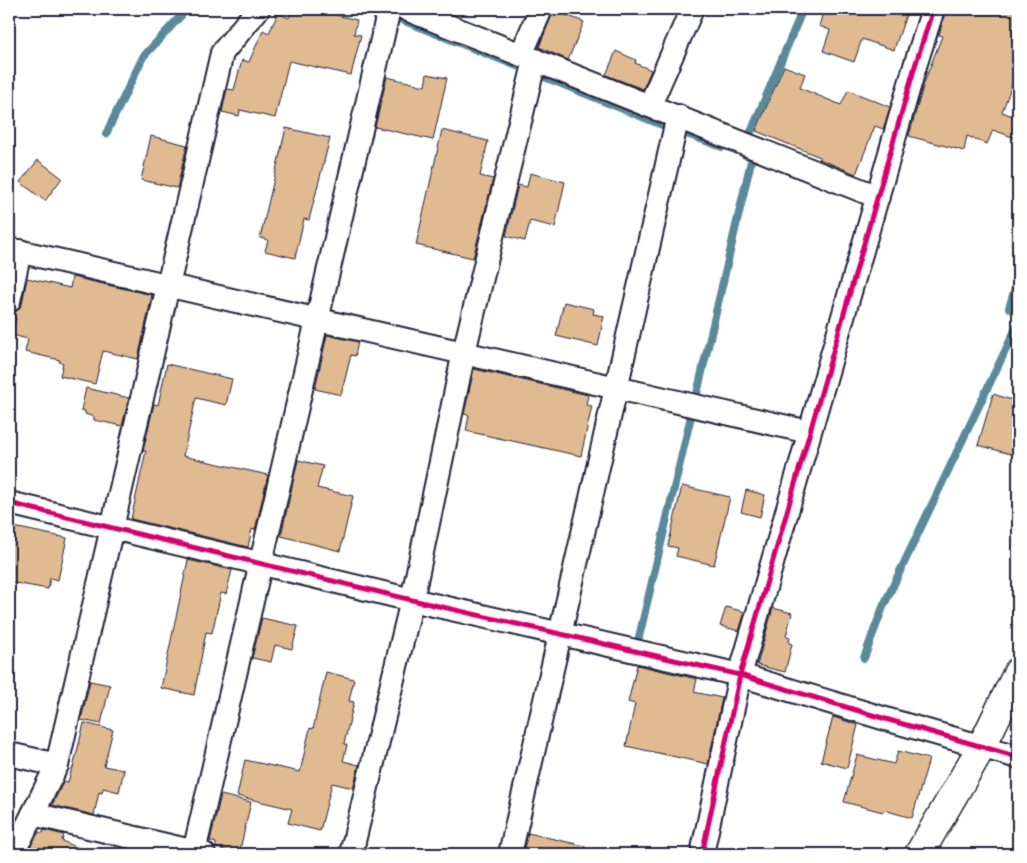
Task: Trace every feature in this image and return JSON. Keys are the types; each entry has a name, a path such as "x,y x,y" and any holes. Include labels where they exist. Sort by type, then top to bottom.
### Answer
{"street":[{"path":"22,838 57,765 222,52 258,9"},
{"path":"33,814 199,853 260,564 388,9"},
{"path":"406,9 878,197"},
{"path":"351,854 412,600 528,58 541,9"},
{"path":"650,105 692,9"},
{"path":"702,854 740,675 933,9"},
{"path":"510,854 678,116"},
{"path":"9,301 14,250 809,432"},
{"path":"9,503 412,600 740,675 1018,757"},
{"path":"919,854 982,746 1018,672"},
{"path":"9,754 57,765"}],"building":[{"path":"293,9 330,9 328,13 357,20 354,34 361,35 351,75 289,61 275,118 240,110 239,116 222,112 227,89 234,90 242,60 249,62 263,30 269,33 278,13 289,18"},
{"path":"824,9 908,9 894,50 862,39 854,62 823,51 830,30 819,26"},
{"path":"946,9 1018,9 1018,68 1002,112 1018,118 1018,139 993,130 987,144 967,136 964,151 909,136 924,83 942,36 939,35"},
{"path":"554,10 584,22 568,60 539,47"},
{"path":"616,51 636,60 635,63 651,70 643,89 606,75"},
{"path":"784,66 805,74 800,88 841,105 848,90 890,107 883,129 875,126 856,174 756,131"},
{"path":"427,74 447,78 433,140 375,127 387,77 425,86"},
{"path":"286,128 330,138 309,220 304,219 295,258 265,251 268,240 260,238"},
{"path":"442,130 488,141 480,176 493,179 473,258 416,245"},
{"path":"151,136 187,145 177,188 141,180"},
{"path":"38,160 62,178 45,201 20,182"},
{"path":"530,173 565,182 555,227 530,221 525,241 506,236 518,185 527,187"},
{"path":"72,277 152,295 138,359 103,351 95,384 60,376 63,363 59,362 60,360 25,352 28,339 12,335 16,318 12,317 13,313 22,304 27,278 70,288"},
{"path":"564,302 594,309 593,314 604,316 598,346 556,336"},
{"path":"327,335 358,342 355,356 351,355 341,395 315,389"},
{"path":"167,364 232,379 226,405 196,398 183,456 268,475 255,530 252,529 248,547 131,519 146,451 143,451 154,404 158,405"},
{"path":"474,369 588,395 586,405 592,406 581,456 466,431 469,415 464,414"},
{"path":"86,388 129,398 122,426 94,420 94,417 85,414 85,411 81,410"},
{"path":"993,394 1018,402 1018,456 978,445"},
{"path":"298,460 323,466 317,488 353,496 340,551 281,536"},
{"path":"682,486 730,497 714,565 676,556 678,548 668,546"},
{"path":"746,490 765,495 760,517 741,512"},
{"path":"9,526 67,538 58,580 50,578 48,589 9,582"},
{"path":"188,560 232,570 226,594 221,593 212,633 206,632 194,695 161,688"},
{"path":"726,607 745,612 739,631 720,626"},
{"path":"773,608 792,613 786,636 790,637 789,643 792,644 785,672 757,665"},
{"path":"262,618 298,626 292,649 275,645 271,662 252,658"},
{"path":"637,665 697,679 694,692 722,698 708,764 626,746 635,704 628,702"},
{"path":"326,672 354,679 349,701 354,702 344,744 347,745 343,761 359,765 353,788 332,783 320,831 288,823 292,809 237,796 245,760 300,772 310,728 313,729"},
{"path":"90,681 110,685 101,724 81,720"},
{"path":"833,717 858,725 847,768 821,761"},
{"path":"84,723 113,730 104,766 124,770 119,792 103,788 102,793 99,792 94,815 52,805 64,781 68,782"},
{"path":"898,751 929,759 912,818 844,802 857,755 894,764"},
{"path":"221,795 251,802 239,854 216,848 216,843 210,841"},
{"path":"44,830 64,835 62,841 93,854 39,854 29,848 39,832 43,833"},
{"path":"528,833 585,846 584,854 523,854"}],"waterway":[{"path":"106,134 143,57 187,9"},
{"path":"751,132 803,9"},
{"path":"402,20 517,66"},
{"path":"542,76 667,127"},
{"path":"684,133 722,147"},
{"path":"696,398 752,157 745,155"},
{"path":"1018,279 1009,308 1018,312"},
{"path":"864,658 883,607 1018,324"},
{"path":"639,637 691,416"},
{"path":"9,850 19,854"}],"cycle path":[{"path":"702,854 740,675 933,9"},
{"path":"9,503 412,600 740,675 1018,757"}]}
